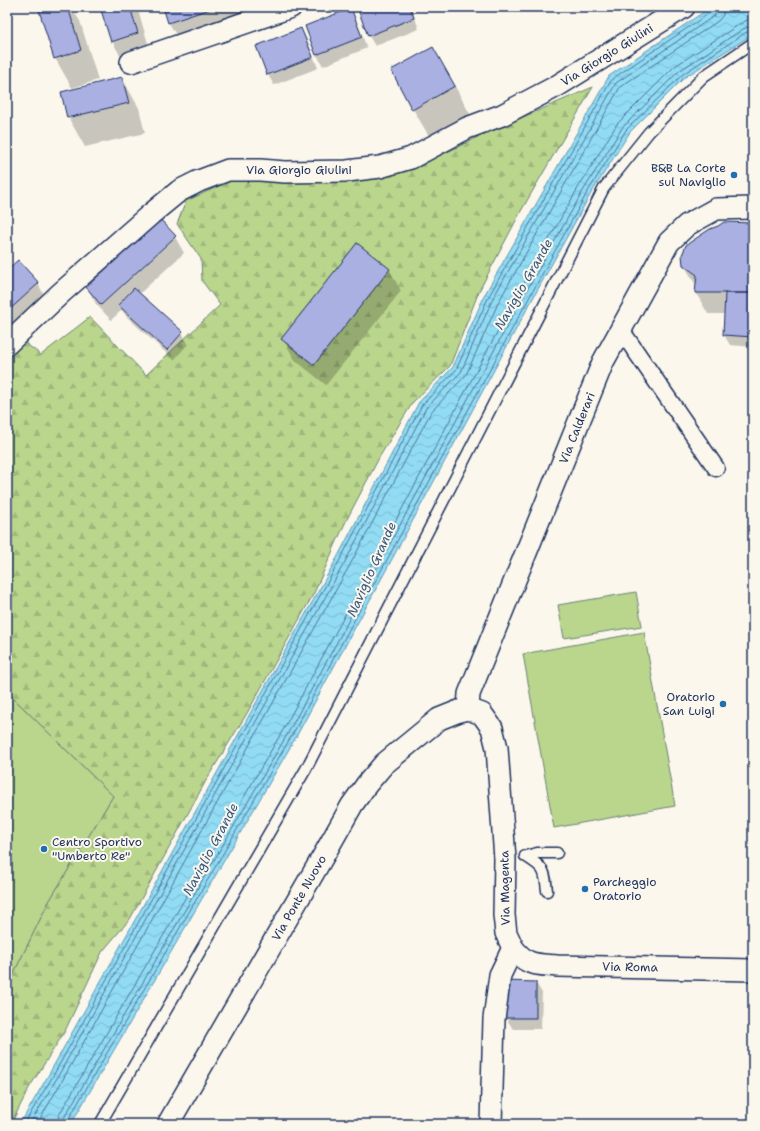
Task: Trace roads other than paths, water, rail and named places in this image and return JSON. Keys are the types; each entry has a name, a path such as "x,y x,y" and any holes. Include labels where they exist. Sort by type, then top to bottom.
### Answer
{"street":[{"name":"Via Giorgio Giulini","path":"7,344 60,293 151,214 179,191 199,181 228,170 285,172 340,171 380,167 411,158 467,128 502,115 557,86 684,7"},
{"path":"130,62 285,8"},
{"name":"Via Calderari","path":"468,709 469,694 603,362 669,242 687,225 716,209 753,208"},
{"path":"621,330 716,468"},
{"name":"Via Magenta","path":"468,709 482,714 492,728 498,748 515,858 504,915 506,933 513,948"},
{"name":"Via Ponte Nuovo","path":"168,1124 352,805 367,784 384,764 439,719 459,710 468,709"},
{"path":"491,1124 494,1019 500,975 513,948"},
{"name":"Via Roma","path":"513,948 521,958 532,964 557,966 753,970"}],"lane":[{"path":"100,1124 306,769 604,188 649,132 704,76 753,43"},
{"path":"515,858 538,853 557,852"},
{"path":"515,858 542,868 546,874 547,891"}],"water":[{"name":"Naviglio Grande","path":"711,7 753,7 753,34 685,77 630,132 590,195 527,309 296,737 71,1124 20,1124 338,556 419,402 453,367 485,294 609,76"}],"place":[{"name":"B&B La Corte sul Naviglio","path":"734,175"},
{"name":"Oratorio San Luigi","path":"723,704"},
{"name":"Centro Sportivo \"Umberto Re\"","path":"44,849"},
{"name":"Parcheggio Oratorio","path":"585,889"}]}
